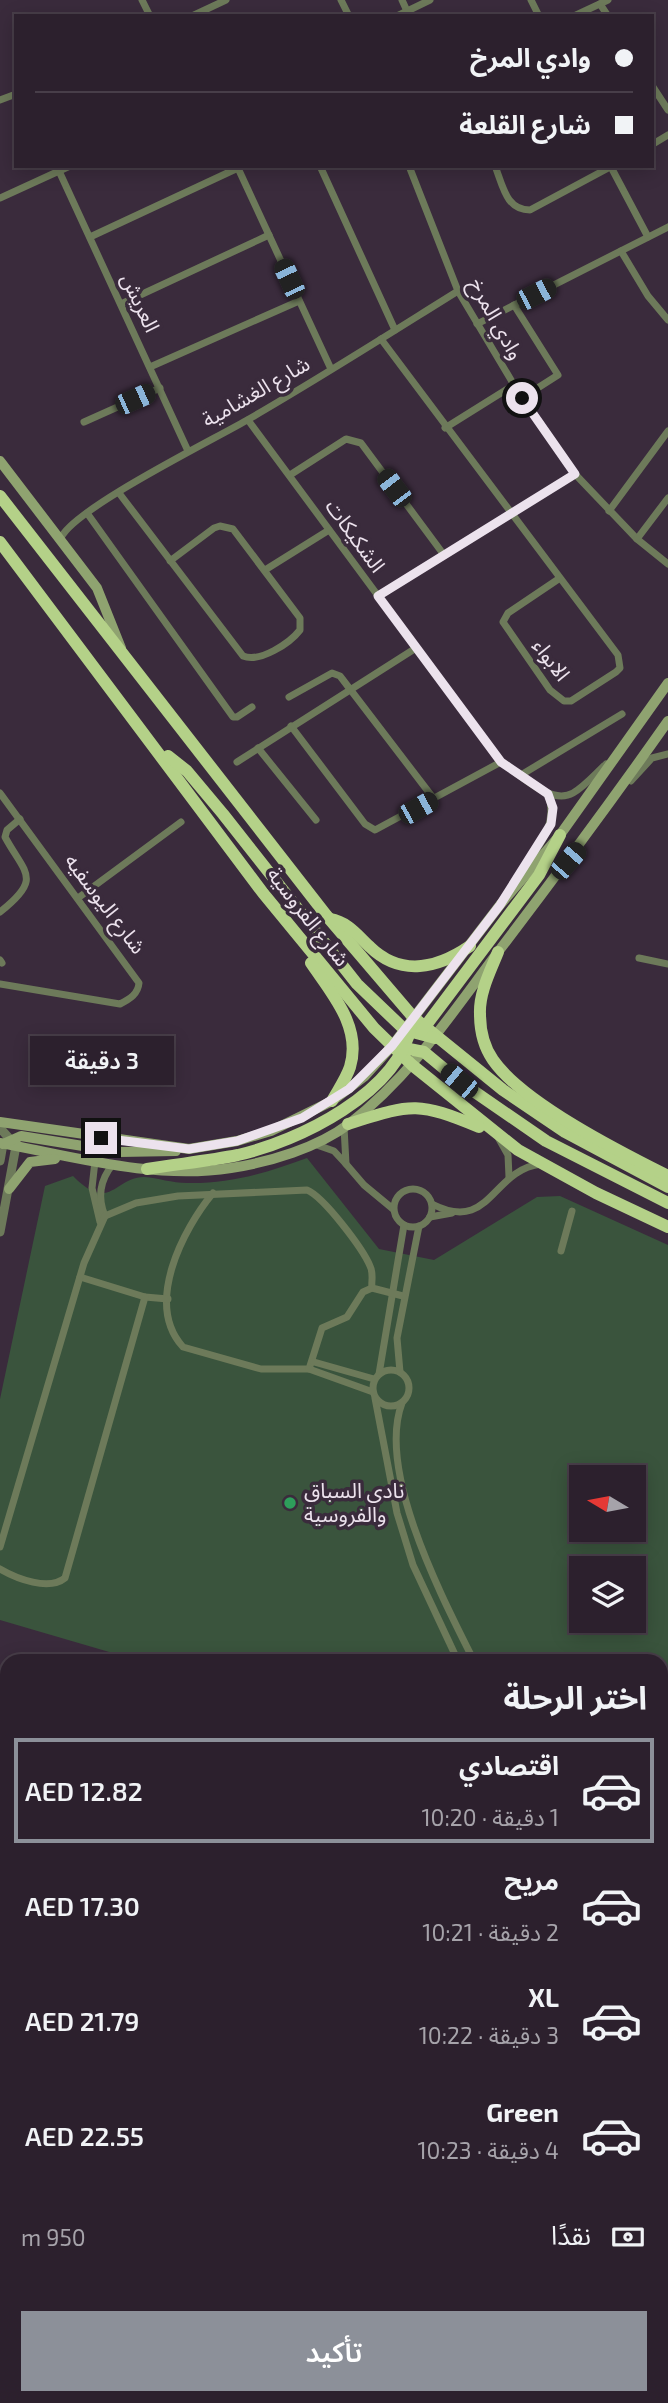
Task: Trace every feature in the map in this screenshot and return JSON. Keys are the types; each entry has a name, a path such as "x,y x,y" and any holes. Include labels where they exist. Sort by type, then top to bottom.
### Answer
{"highway":[{"name":"شارع الفروسية","path":"0,496 330,919 413,1017 412,1065 495,1134 542,1164 668,1227"},
{"name":"شارع الفروسية","path":"0,542 264,893 366,1020 392,1046 436,1038 503,1090 565,1132 668,1187"},
{"path":"159,750 187,771 357,984 413,1041 459,1081 546,1141 668,1203"},
{"path":"147,1169 238,1155 309,1128 333,1116 357,1099 413,1041 539,875 560,835"},
{"path":"264,893 343,1011 353,1037 352,1059 332,1101"},
{"path":"330,919 344,923 386,959 410,967 430,966 470,946"},
{"path":"498,952 481,997 480,1016 487,1049 500,1069 519,1087 587,1133 668,1176"},
{"path":"346,1126 409,1106 442,1111 495,1134"}],"main road":[{"name":"شارع الفروسية","path":"0,461 97,588 122,651"},
{"path":"413,1017 500,905 560,835 668,683"},
{"path":"7,1143 21,1136 120,1153 166,1153 262,1134 332,1101 365,1076 392,1046 436,1038 668,721"},
{"path":"7,1143 147,1169 193,1172 231,1168 271,1159 313,1144 346,1126 412,1065"},
{"path":"0,1122 189,1149"},
{"path":"9,1189 30,1162 89,1160"}],"street":[{"path":"196,14 226,0"},
{"path":"402,0 407,11"},
{"path":"401,14 429,0"},
{"path":"578,14 604,2"},
{"path":"654,89 668,110"},
{"path":"0,198 66,168"},
{"path":"90,237 236,168"},
{"path":"238,168 331,369"},
{"path":"321,168 394,330"},
{"name":"وادي المرخ","path":"410,168 458,291 522,398 575,474 637,539 668,564"},
{"path":"496,168 511,204 519,210 530,210 609,168"},
{"path":"612,168 648,237"},
{"name":"العريش","path":"59,171 188,451"},
{"path":"477,324 668,226"},
{"path":"121,304 269,235"},
{"path":"621,251 648,296 668,320"},
{"name":"شارع الغشامية","path":"61,538 72,523 119,493 188,451 248,420 458,291"},
{"path":"150,367 299,301"},
{"path":"514,305 558,375 522,398"},
{"name":"الابواء","path":"381,339 445,428 560,578 620,662 616,672 571,701 556,697 503,622 508,613 560,578"},
{"path":"445,428 514,385"},
{"path":"84,422 160,388"},
{"name":"الشكيكات","path":"248,420 501,762 548,794"},
{"path":"609,510 668,431"},
{"path":"290,475 346,439 360,443 444,555"},
{"path":"378,596 575,474"},
{"path":"119,493 170,561 243,656 254,659 298,634 302,624 233,529 220,526 170,561"},
{"path":"637,539 667,501"},
{"path":"87,513 233,717 237,718 252,707"},
{"name":"شارع الغشامية","path":"51,525 72,523"},
{"path":"265,570 329,530"},
{"path":"237,762 416,648"},
{"path":"289,697 332,673 352,688 434,799"},
{"path":"521,775 622,714"},
{"path":"291,726 365,824 375,830 501,762"},
{"path":"257,748 316,820"},
{"path":"568,861 648,761 668,754"},
{"path":"500,905 551,824 553,808 548,794 573,793 610,762"},
{"name":"شارع اليوسفيه","path":"0,793 135,974 138,990 130,999 120,1004 0,984"},
{"path":"0,912 20,895 25,882 23,862 5,837 7,830 20,819"},
{"path":"78,898 181,822"},
{"path":"639,958 668,964"},
{"path":"346,1126 346,1164"},
{"path":"0,1128 7,1143 9,1189 0,1232"},
{"path":"495,1134 508,1155 509,1177"},
{"path":"0,1161 7,1143"},
{"path":"313,1144 334,1151 364,1185 393,1209 404,1225 374,1395 397,1513 413,1565 455,1654"},
{"path":"89,1160 92,1188 102,1219"},
{"path":"0,1547 80,1278 102,1219 100,1190 113,1164"},
{"path":"404,1225 418,1226 430,1217 480,1208 509,1177 528,1166 542,1164"},
{"path":"102,1219 136,1203 213,1193 282,1189 313,1192 366,1258 373,1275 372,1288"},
{"path":"377,1194 419,1189 432,1205 453,1213"},
{"path":"213,1193 184,1235 173,1262 168,1299 169,1323 183,1347 261,1369 311,1365 377,1377 393,1369 400,1372 409,1383 409,1391 401,1403 396,1433 407,1506 419,1545 471,1654"},
{"path":"393,1209 400,1193"},
{"path":"430,1217 432,1205"},
{"path":"561,1251 572,1211"},
{"path":"400,1372 397,1338 418,1226"},
{"path":"80,1278 145,1297 168,1299"},
{"path":"311,1365 323,1328 347,1318 363,1292 372,1288 403,1296"},
{"path":"0,1569 46,1585 57,1585 65,1578 145,1297"},
{"path":"311,1365 374,1395 387,1406 401,1403"}],"green space":[{"name":"نادي السباق والفروسية","path":"307,1158 379,1249 434,1260 537,1197 560,1196 668,1245 668,1654 116,1654 0,1620 0,1399 45,1186 73,1176 85,1187 104,1193 144,1177 187,1183 218,1182"}],"place":[{"name":"نادي السباق والفروسية","path":"290,1503"}],"route":[{"path":"101,1138 189,1149 210,1146 271,1131 332,1101 365,1076 405,1030 500,905 547,832 553,816 548,794 501,762 378,596 575,474 522,398"}]}
